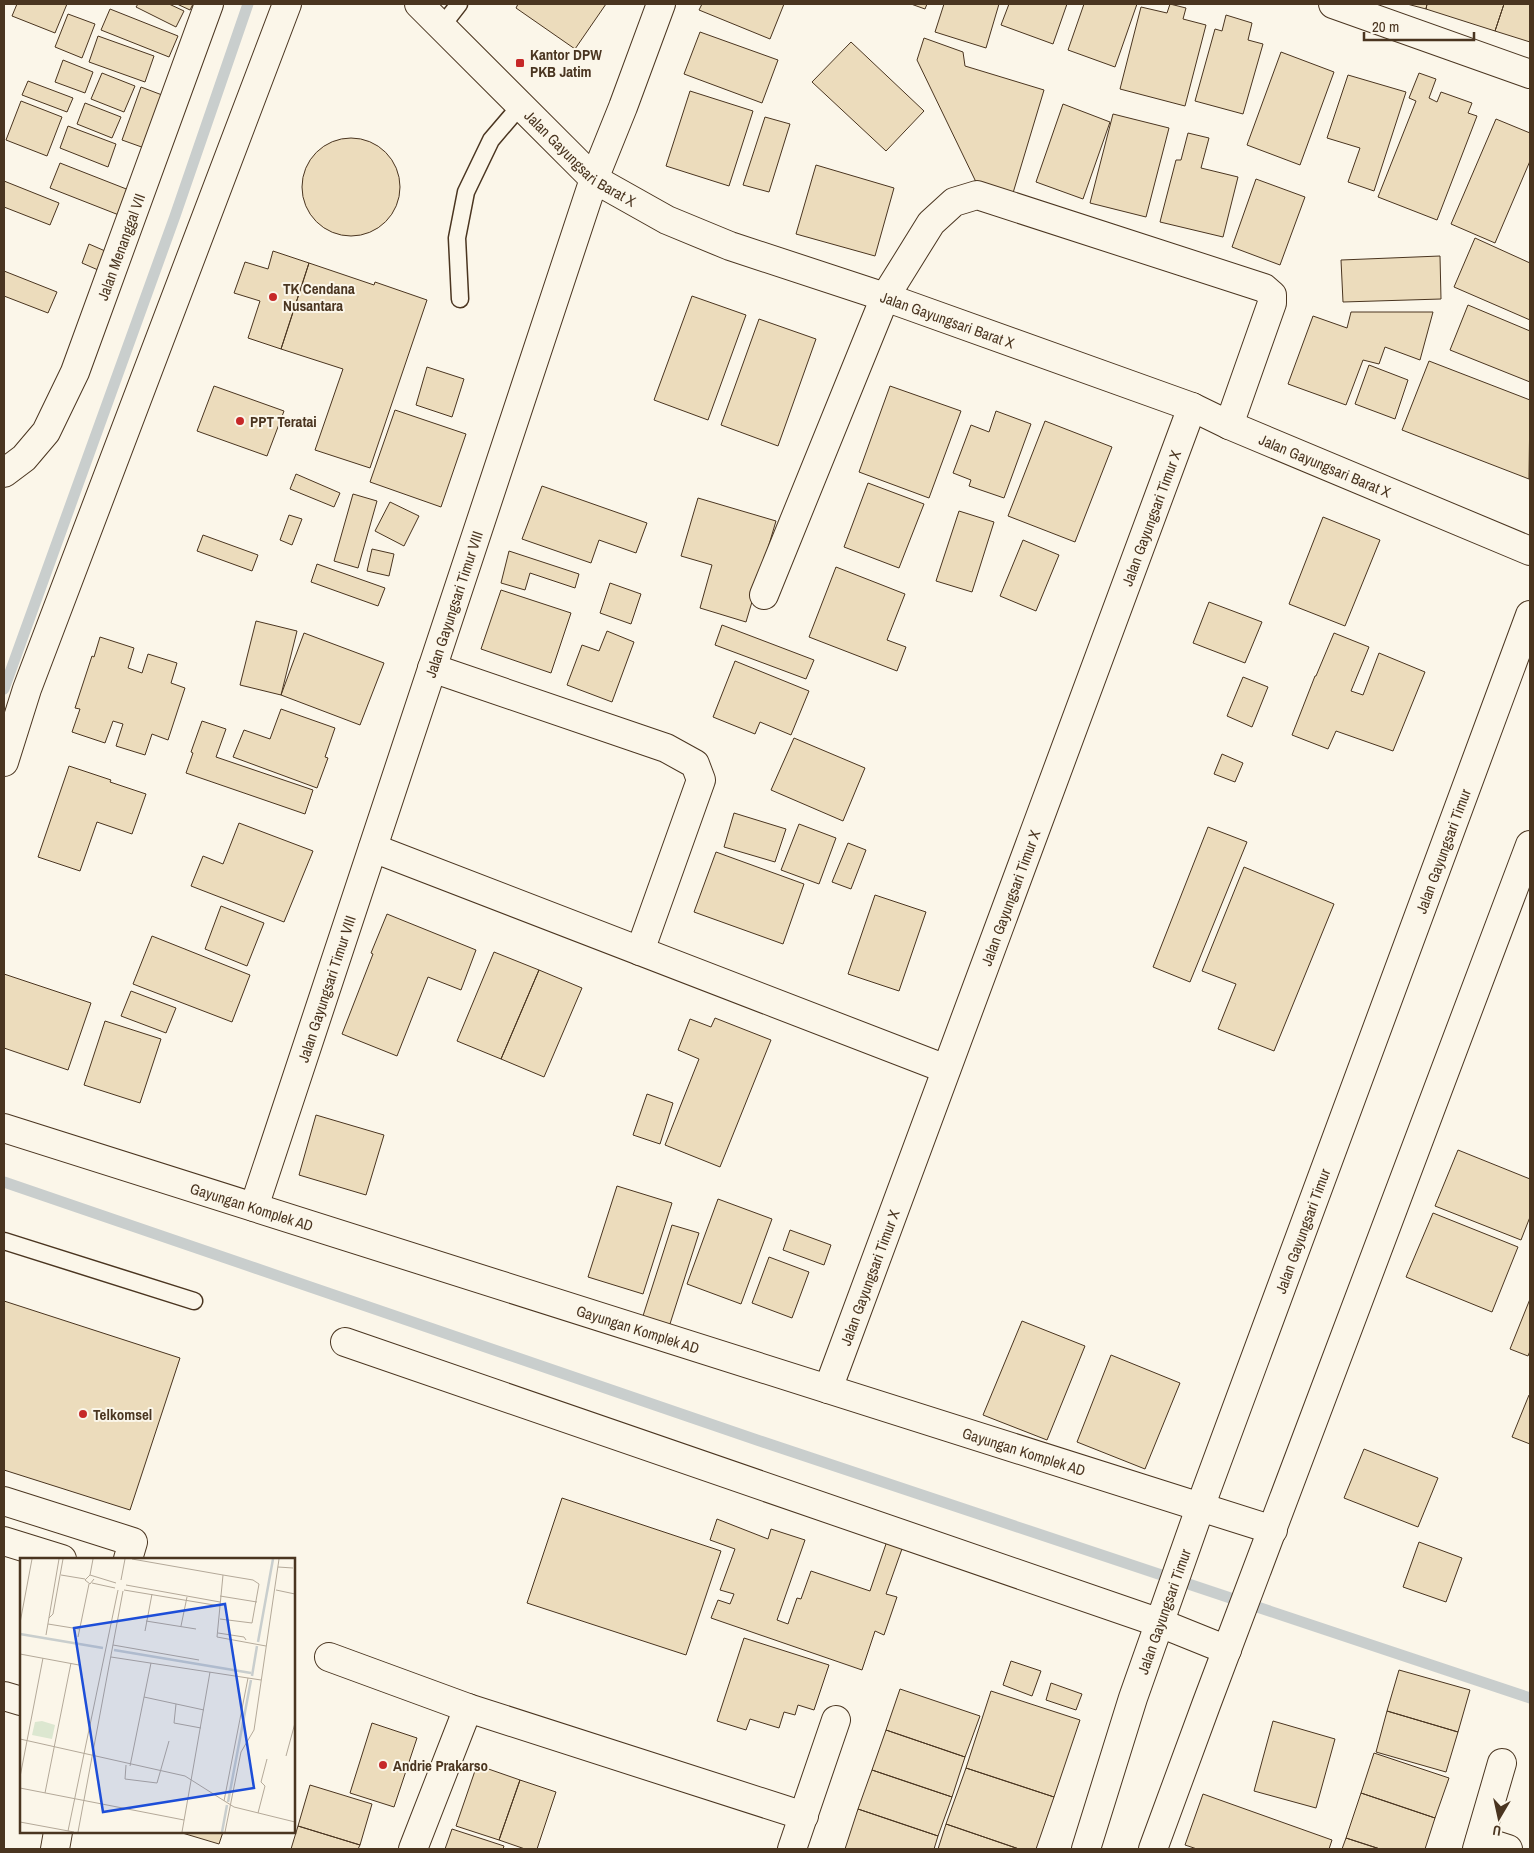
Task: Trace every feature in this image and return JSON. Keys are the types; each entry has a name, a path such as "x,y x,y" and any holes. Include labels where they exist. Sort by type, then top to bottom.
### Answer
{"street":[{"name":"Jalan Menanggal VII","path":"4,472 24,458 46,432 75,372 209,4"},
{"path":"4,762 34,671 287,4"},
{"name":"Jalan Gayungsari Barat X","path":"419,4 594,179 667,220 730,246 885,297 1192,407 1229,425 1530,552"},
{"name":"Jalan Gayungsari Timur VIII","path":"254,1207 594,179 661,4"},
{"path":"1333,4 1530,74"},
{"path":"764,595 885,297 931,223 954,202 977,195 1264,288 1272,295 1272,303 1229,425"},
{"name":"Jalan Gayungsari Timur X","path":"828,1388 1192,407"},
{"name":"Jalan Gayungsari Timur","path":"1086,1849 1133,1698 1200,1507 1530,615"},
{"path":"432,668 666,748 695,764 701,780 640,951"},
{"path":"1153,1849 1530,845"},
{"path":"373,848 946,1069"},
{"name":"Gayungan Komplek AD","path":"4,1128 1273,1530"},
{"path":"345,1342 1164,1612 1231,1638"},
{"path":"4,1501 133,1542 128,1558"},
{"path":"4,1541 59,1558"},
{"path":"329,1657 468,1708 804,1816"},
{"path":"4,1696 20,1701"},
{"path":"413,1849 468,1708"},
{"path":"792,1849 836,1720"},
{"path":"1502,1763 1479,1845 1508,1849"}],"lane":[{"path":"442,26 459,4"},
{"path":"460,299 457,238 466,192 491,140 520,106"},
{"path":"4,1240 194,1301"}],"building":[{"path":"17,4 67,4 55,33 12,16"},
{"path":"138,4 169,4 184,11 176,27 136,7"},
{"path":"177,4 193,4 190,10"},
{"path":"518,4 606,4 575,49 516,8"},
{"path":"702,4 784,4 770,39 699,10"},
{"path":"911,4 927,4 925,9"},
{"path":"944,4 999,4 986,48 935,32"},
{"path":"1009,4 1067,4 1053,44 1001,25"},
{"path":"1084,4 1137,4 1115,67 1068,50"},
{"path":"1170,4 1186,8 1183,19 1206,25 1185,106 1120,89 1141,7 1167,13"},
{"path":"1407,4 1427,4 1426,9"},
{"path":"1427,4 1504,4 1495,31 1426,9"},
{"path":"1504,4 1530,4 1530,42 1495,31"},
{"path":"110,9 178,36 169,57 101,30"},
{"path":"68,14 95,24 82,58 55,47"},
{"path":"1226,15 1252,23 1248,40 1263,44 1243,114 1195,101 1215,29 1222,31"},
{"path":"700,32 778,60 762,103 684,74"},
{"path":"98,36 154,56 145,82 89,62"},
{"path":"924,38 963,52 965,66 1044,90 1013,193 976,182 917,60"},
{"path":"851,42 924,111 886,151 812,82"},
{"path":"1281,52 1334,72 1300,165 1247,145"},
{"path":"63,60 93,72 85,93 55,82"},
{"path":"102,73 135,86 124,112 91,99"},
{"path":"1419,73 1436,79 1429,98 1437,102 1441,92 1472,103 1468,113 1477,116 1437,220 1378,197 1416,101 1409,98"},
{"path":"1348,75 1406,92 1374,191 1348,182 1360,148 1327,138"},
{"path":"28,81 73,98 67,112 22,95"},
{"path":"141,87 170,98 150,150 122,140"},
{"path":"690,91 753,111 729,186 666,166"},
{"path":"21,101 62,117 47,156 6,140"},
{"path":"85,103 121,117 112,138 77,124"},
{"path":"1063,104 1110,122 1083,199 1036,182"},
{"path":"1113,114 1169,128 1146,217 1090,203"},
{"path":"765,117 790,124 769,192 743,185"},
{"path":"1496,119 1530,133 1530,161 1495,243 1451,224"},
{"path":"68,126 116,144 108,167 60,148"},
{"path":"1188,133 1209,138 1201,168 1238,177 1223,237 1160,222 1176,160 1181,160"},
{"path":"351,138 370,141 386,152 397,168 400,187 397,206 386,222 370,233 351,236 332,233 316,222 305,206 302,187 305,168 316,152 332,141"},
{"path":"60,163 134,192 124,217 50,188"},
{"path":"816,165 894,188 875,256 796,234"},
{"path":"1256,179 1305,197 1280,265 1232,247"},
{"path":"4,181 59,203 50,225 4,207"},
{"path":"1475,238 1530,263 1530,320 1454,287"},
{"path":"89,244 112,254 105,273 82,263"},
{"name":"TK Cendana Nusantara","path":"273,251 309,263 281,349 248,338 260,301 234,293 245,262 268,269"},
{"path":"1440,256 1441,299 1343,302 1341,260"},
{"path":"309,263 374,285 375,282 427,300 370,468 315,450 343,369 281,349"},
{"path":"4,271 57,292 48,313 4,296"},
{"path":"692,296 746,315 708,420 654,400"},
{"path":"1468,305 1530,331 1530,382 1450,350"},
{"path":"1351,312 1433,312 1420,360 1385,347 1379,364 1363,360 1346,405 1288,384 1313,316 1347,328"},
{"path":"759,319 816,339 778,446 721,425"},
{"path":"1429,361 1530,400 1529,479 1402,430"},
{"path":"1369,365 1408,380 1395,419 1355,404"},
{"path":"427,367 464,379 452,417 416,405"},
{"name":"PPT Teratai","path":"214,386 284,411 267,456 197,431"},
{"path":"890,386 961,411 929,498 859,472"},
{"path":"395,410 466,434 441,507 370,482"},
{"path":"996,411 1031,424 1004,498 969,486 971,480 953,473 971,425 989,432"},
{"path":"1045,421 1112,447 1075,542 1008,516"},
{"path":"296,474 340,493 334,507 290,489"},
{"path":"868,483 924,504 899,568 844,547"},
{"path":"542,486 647,523 636,553 599,540 591,563 522,539"},
{"path":"353,494 377,501 358,568 334,561"},
{"path":"698,498 776,521 746,622 700,608 712,565 681,556"},
{"path":"390,502 419,516 404,546 375,531"},
{"path":"959,511 994,522 972,592 936,581"},
{"path":"289,515 302,519 292,545 280,540"},
{"path":"1323,517 1380,540 1345,626 1289,604"},
{"path":"203,535 258,555 252,571 197,551"},
{"path":"1023,540 1059,555 1036,611 1000,596"},
{"path":"372,549 394,554 389,576 367,571"},
{"path":"509,551 579,574 575,588 530,573 525,590 501,583"},
{"path":"317,564 385,588 378,606 311,582"},
{"path":"836,567 905,594 887,640 906,647 897,671 809,637"},
{"path":"610,583 641,594 631,624 600,613"},
{"path":"501,590 571,613 551,673 481,649"},
{"path":"1209,602 1262,622 1245,663 1193,643"},
{"path":"256,621 297,631 281,695 240,685"},
{"path":"722,625 814,660 806,679 715,645"},
{"path":"607,631 634,642 612,702 567,685 582,645 599,651"},
{"path":"304,633 384,663 360,725 281,695"},
{"path":"1334,633 1369,647 1351,691 1363,695 1379,653 1425,672 1393,751 1336,731 1328,749 1292,735"},
{"path":"100,637 134,648 128,668 142,673 148,654 177,663 171,683 185,688 168,740 152,734 145,755 116,746 123,724 113,721 105,743 72,732 80,709 75,708"},
{"path":"735,661 809,691 791,735 760,722 755,734 713,717"},
{"path":"1243,677 1268,687 1252,727 1227,716"},
{"path":"281,709 335,728 325,757 328,758 317,788 233,757 244,730 270,739"},
{"path":"202,721 226,729 216,757 313,790 305,814 186,773"},
{"path":"794,738 865,768 843,821 771,790"},
{"path":"1222,754 1243,763 1235,782 1214,774"},
{"path":"69,766 146,794 132,834 97,822 80,871 38,857"},
{"path":"734,813 786,829 775,862 724,847"},
{"path":"239,823 313,851 284,922 191,886 203,856 223,864"},
{"path":"799,824 836,838 819,884 781,870"},
{"path":"1208,827 1247,842 1190,982 1153,967"},
{"path":"848,843 866,850 851,889 832,882"},
{"path":"716,852 804,884 783,944 694,912"},
{"path":"1244,867 1334,904 1274,1051 1218,1029 1236,984 1202,971"},
{"path":"875,895 926,912 899,991 848,974"},
{"path":"221,906 264,923 247,966 205,949"},
{"path":"387,914 476,950 461,990 428,977 397,1056 342,1034"},
{"path":"152,936 250,975 232,1022 133,984"},
{"path":"494,952 539,970 501,1059 457,1041"},
{"path":"539,970 582,988 544,1077 501,1059"},
{"path":"4,974 91,1003 68,1070 4,1048"},
{"path":"131,991 176,1008 166,1033 121,1016"},
{"path":"715,1018 771,1040 720,1167 665,1145 699,1059 678,1050 690,1019 711,1027"},
{"path":"105,1021 161,1039 140,1103 84,1085"},
{"path":"647,1094 673,1103 660,1144 633,1135"},
{"path":"316,1115 384,1135 366,1195 299,1175"},
{"path":"1458,1150 1530,1179 1530,1217 1521,1240 1435,1206"},
{"path":"617,1186 672,1203 643,1294 588,1277"},
{"path":"718,1199 772,1219 741,1304 687,1284"},
{"path":"1433,1213 1518,1247 1492,1312 1406,1277"},
{"path":"672,1225 699,1233 669,1327 642,1319"},
{"path":"790,1230 831,1245 824,1265 783,1250"},
{"path":"769,1257 809,1272 792,1318 752,1303"},
{"path":"1530,1299 1530,1351 1528,1356 1510,1349"},
{"name":"Telkomsel","path":"4,1301 180,1358 130,1510 4,1470"},
{"path":"1022,1321 1085,1346 1047,1440 983,1415"},
{"path":"1111,1355 1180,1383 1145,1469 1077,1442"},
{"path":"1530,1396 1530,1444 1512,1437"},
{"path":"1364,1449 1438,1478 1418,1527 1344,1498"},
{"path":"562,1498 721,1551 686,1655 527,1603"},
{"path":"717,1519 768,1539 771,1529 805,1540 777,1620 788,1624 797,1598 801,1599 811,1571 870,1591 887,1541 903,1546 886,1594 897,1597 884,1635 875,1631 862,1670 711,1618 718,1600 730,1604 734,1594 720,1590 735,1549 710,1540"},
{"path":"1419,1542 1462,1558 1446,1602 1403,1587"},
{"path":"744,1638 829,1665 814,1710 798,1705 795,1715 784,1712 779,1728 750,1719 746,1730 717,1721"},
{"path":"1011,1661 1041,1671 1032,1696 1003,1685"},
{"path":"1399,1670 1470,1690 1458,1732 1387,1711"},
{"path":"1051,1683 1082,1694 1076,1710 1046,1700"},
{"path":"900,1689 980,1716 965,1757 886,1730"},
{"path":"991,1691 1080,1720 1054,1797 966,1768"},
{"path":"1387,1711 1458,1732 1446,1772 1376,1752"},
{"path":"1273,1721 1335,1739 1316,1808 1254,1791"},
{"name":"Andrie Prakarso","path":"372,1723 417,1738 394,1807 350,1793"},
{"path":"886,1730 965,1757 952,1797 872,1770"},
{"path":"1374,1753 1449,1778 1435,1818 1361,1793"},
{"path":"477,1765 520,1780 499,1840 456,1826"},
{"path":"966,1768 1054,1797 1036,1849 1019,1849 946,1824"},
{"path":"872,1770 952,1797 938,1836 858,1809"},
{"path":"520,1780 556,1792 537,1849 525,1849 499,1840"},
{"path":"310,1785 372,1804 360,1845 298,1826"},
{"path":"1361,1793 1435,1818 1425,1849 1380,1849 1346,1838"},
{"path":"1203,1794 1332,1840 1329,1849 1197,1849 1185,1845"},
{"path":"858,1809 938,1836 934,1849 845,1849"},
{"path":"946,1824 1019,1849 938,1849"},
{"path":"298,1826 360,1845 358,1849 291,1849"},
{"path":"452,1829 504,1846 503,1849 445,1849"},
{"path":"182,1833 223,1833 219,1844"},
{"path":"1346,1838 1380,1849 1342,1849"}],"waterway":[{"path":"4,689 175,216 248,4"},
{"path":"4,1182 757,1440 1530,1698"}],"place":[{"name":"Kantor DPW PKB Jatim","path":"520,63"},
{"name":"TK Cendana Nusantara","path":"273,297"},
{"name":"PPT Teratai","path":"240,421"},
{"name":"Telkomsel","path":"83,1414"},
{"name":"Andrie Prakarso","path":"383,1765"}]}
